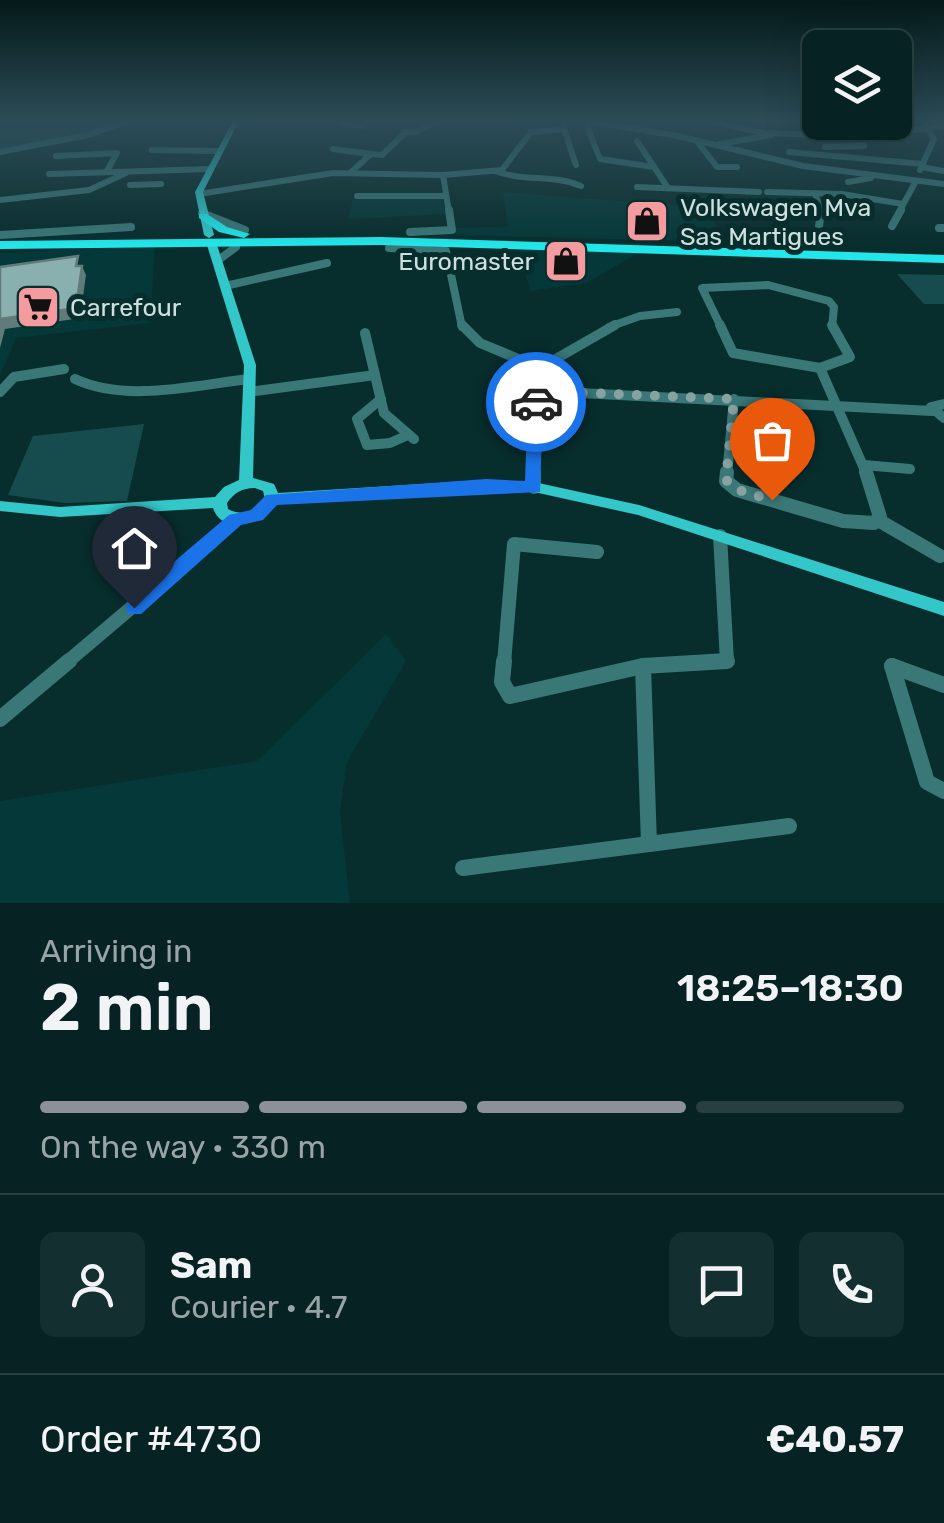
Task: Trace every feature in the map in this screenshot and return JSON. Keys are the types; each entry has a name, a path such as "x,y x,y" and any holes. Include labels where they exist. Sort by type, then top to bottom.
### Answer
{"highway":[{"path":"202,214 231,232 944,257"},
{"path":"0,242 340,236"},
{"path":"0,242 382,241 944,257"}],"main road":[{"path":"213,163 199,194 250,364 246,483"},
{"path":"272,500 262,484 246,483 226,492 219,502 221,512 236,519 256,516 272,500 486,485 534,487 639,510 944,609"},
{"path":"0,506 60,512 219,502"}],"street":[{"path":"107,170 111,163"},
{"path":"350,173 360,163"},
{"path":"199,194 350,173 443,175 495,171 507,163"},
{"path":"628,163 654,167"},
{"path":"651,163 668,188"},
{"path":"714,163 717,167 736,167"},
{"path":"786,163 944,184"},
{"path":"890,163 944,171"},
{"path":"892,226 924,163"},
{"path":"49,174 210,170"},
{"path":"148,184 157,171"},
{"path":"495,171 519,180 564,179 580,186"},
{"path":"1,197 88,190 130,172"},
{"path":"410,232 452,230 443,175"},
{"path":"848,182 871,180 869,175"},
{"path":"130,185 161,184"},
{"path":"636,187 814,193 903,204"},
{"path":"814,193 820,210 818,235"},
{"path":"357,196 446,196"},
{"path":"202,214 244,230"},
{"path":"0,242 26,230 131,226"},
{"path":"216,260 236,248"},
{"path":"389,248 446,251 463,331 480,343 540,368"},
{"path":"225,286 327,263"},
{"path":"768,285 829,302 834,308 833,332 850,357 820,368 733,353 702,288 768,285"},
{"path":"540,368 596,334 646,314 678,312"},
{"path":"365,333 381,400 392,423 411,437 367,445 360,435 358,419 381,400"},
{"path":"534,487 540,368"},
{"path":"820,368 864,466 878,520"},
{"path":"0,392 14,377 64,369"},
{"path":"75,379 94,388 118,389 249,386 375,375"},
{"path":"541,391 838,404 932,411 944,418"},
{"path":"734,399 724,473 738,490 842,521 859,524 878,520 940,556"},
{"path":"932,411 932,405 944,404"},
{"path":"864,466 910,470"},
{"path":"0,719 236,519"},
{"path":"597,552 514,544 502,682 510,696 644,666 727,660 720,536"},
{"path":"644,666 649,844"},
{"path":"936,787 892,666 944,685"},
{"path":"463,868 790,826"}],"shaded area":[{"path":"503,192 703,207 728,242 456,235 455,228 508,227"},
{"path":"353,198 443,198 446,214 348,219"},
{"path":"155,246 150,323 16,338 0,376 0,253"},
{"path":"519,248 639,253 586,283 530,291"},
{"path":"897,274 944,275 944,304 924,304"},
{"path":"144,424 127,501 65,503 8,495 33,436"},
{"path":"386,634 406,661 347,762 340,812 350,903 0,903 0,801 257,761"}],"building":[{"name":"Carrefour","path":"78,256 76,266 82,266 78,294 72,296 70,309 0,319 0,267"}],"way so far":[{"path":"536,402 541,391 734,399 726,480 738,490 772,500"}],"place":[{"name":"Volkswagen Mva Sas Martigues","path":"647,221"},
{"name":"Euromaster","path":"566,261"},
{"name":"Carrefour","path":"38,307"}],"route":[{"path":"134,608 236,519 256,516 272,500 486,485 534,487 536,402"}]}
